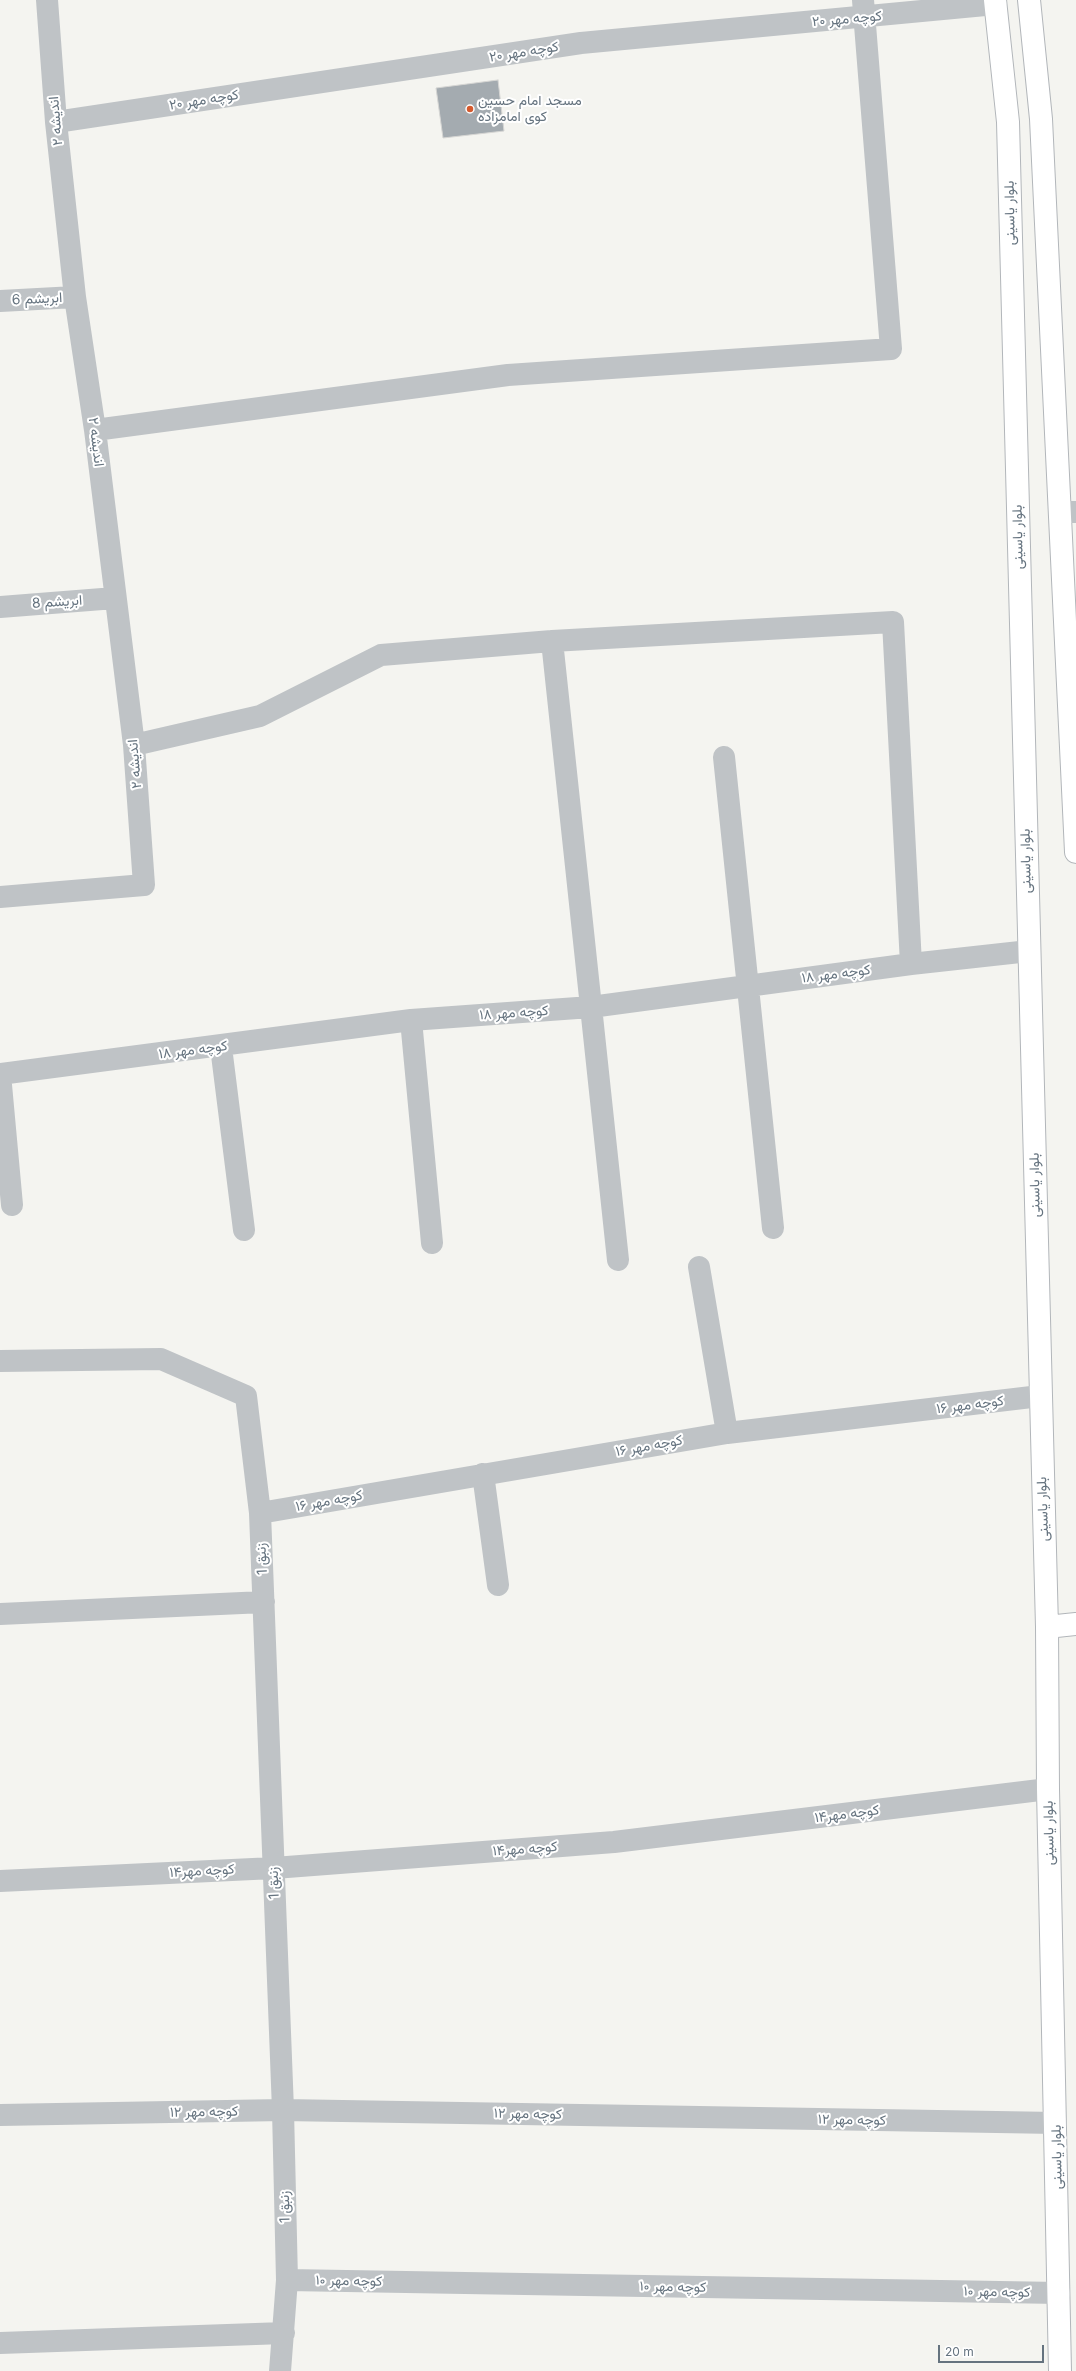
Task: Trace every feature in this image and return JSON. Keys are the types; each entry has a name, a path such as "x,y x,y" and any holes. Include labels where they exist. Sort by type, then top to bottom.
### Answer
{"main road":[{"path":"1029,0 1041,119 1068,512 1076,852"},
{"name":"بلوار یاسینی","path":"995,2 1008,122 1047,1627 1048,1789 1060,2371"},
{"path":"1047,1627 1076,1624"}],"street":[{"name":"اندیشه ۲","path":"0,897 144,885 134,745 94,430 75,297 56,122 47,0"},
{"name":"کوچه مهر ۲۰","path":"56,122 581,43 864,9 995,2"},
{"path":"94,430 508,375 891,349 864,9"},
{"name":"ابریشم 6","path":"0,301 75,297"},
{"name":"ابریشم 8","path":"0,607 115,598"},
{"path":"134,745 260,716 380,655 552,641 893,622 911,964"},
{"path":"552,641 618,1260"},
{"path":"724,757 772,1228"},
{"name":"کوچه مهر ۱۸","path":"0,1074 221,1047 411,1020 591,1007 911,964 1029,951"},
{"path":"411,1020 432,1243"},
{"path":"221,1047 244,1230"},
{"path":"0,1074 12,1205"},
{"path":"699,1267 727,1433"},
{"name":"زنبق 1","path":"0,1361 161,1359 246,1396 260,1513 283,2110 287,2280 280,2371"},
{"name":"کوچه مهر ۱۶","path":"260,1513 727,1433 1040,1396"},
{"path":"483,1474 498,1585"},
{"path":"0,1614 264,1602"},
{"name":"کوچه مهر۱۴","path":"0,1881 274,1868 614,1842 1048,1789"},
{"name":"کوچه مهر ۱۲","path":"0,2115 283,2110 1056,2123"},
{"name":"کوچه مهر ۱۰","path":"287,2280 1059,2293"},
{"path":"0,2343 284,2333"}],"building":[{"name":"مسجد امام حسین کوی امامزاده","path":"498,80 504,131 443,138 436,88"}],"place":[{"name":"مسجد امام حسین کوی امامزاده","path":"470,109"}]}
